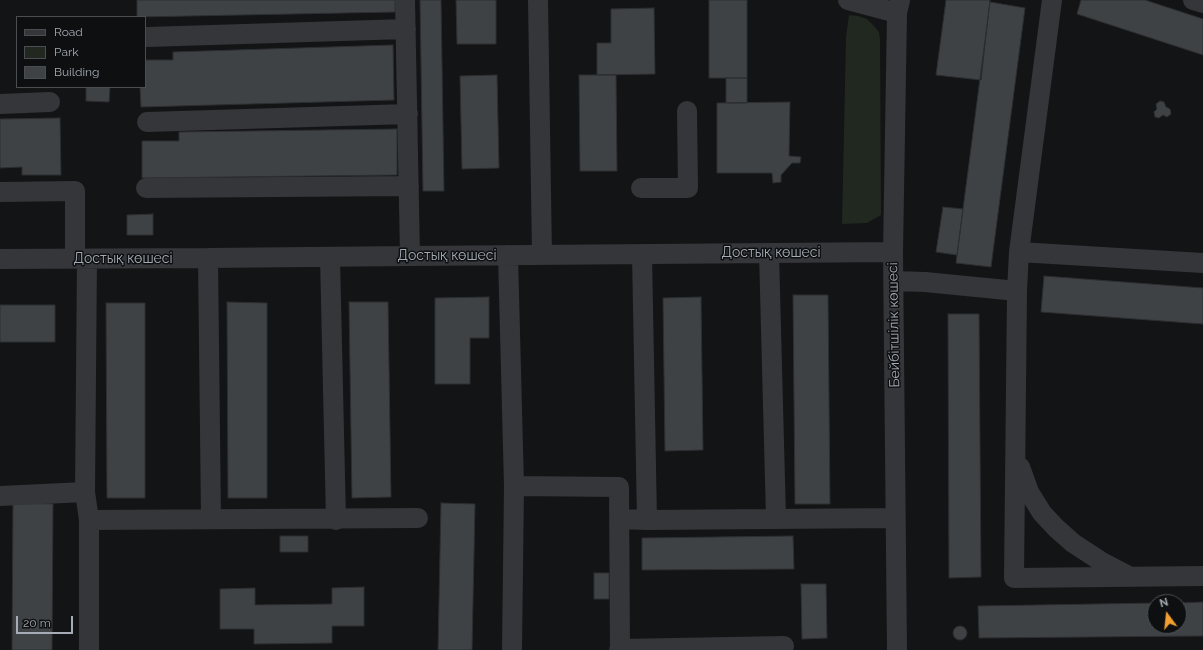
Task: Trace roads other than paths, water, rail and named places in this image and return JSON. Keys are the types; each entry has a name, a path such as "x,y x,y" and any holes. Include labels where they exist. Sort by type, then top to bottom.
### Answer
{"street":[{"path":"406,0 410,256"},
{"path":"538,0 542,255"},
{"path":"848,0 898,7"},
{"path":"1052,0 1019,252 1017,291 1014,578 1203,576"},
{"path":"1193,0 1203,4"},
{"name":"Бейбітшілік көшесі","path":"897,650 893,252 898,7"},
{"path":"147,37 406,29"},
{"path":"0,104 50,102"},
{"path":"642,188 688,188 687,111"},
{"path":"147,122 408,114"},
{"path":"146,188 409,186"},
{"path":"0,192 76,191 81,259 85,492 89,520 89,650"},
{"name":"Достық көшесі","path":"0,259 893,252"},
{"path":"1019,252 1203,263"},
{"path":"769,253 776,518"},
{"path":"642,254 647,520"},
{"path":"508,255 514,486 512,650"},
{"path":"330,257 336,520"},
{"path":"208,258 211,519"},
{"path":"894,282 925,282 1017,291"},
{"path":"1015,447 1022,474 1029,492 1042,513 1073,543 1102,562 1129,576"},
{"path":"514,486 619,487 620,649 784,646"},
{"path":"0,496 85,492"},
{"path":"89,520 336,520 418,518"},
{"path":"620,519 896,518"}]}
